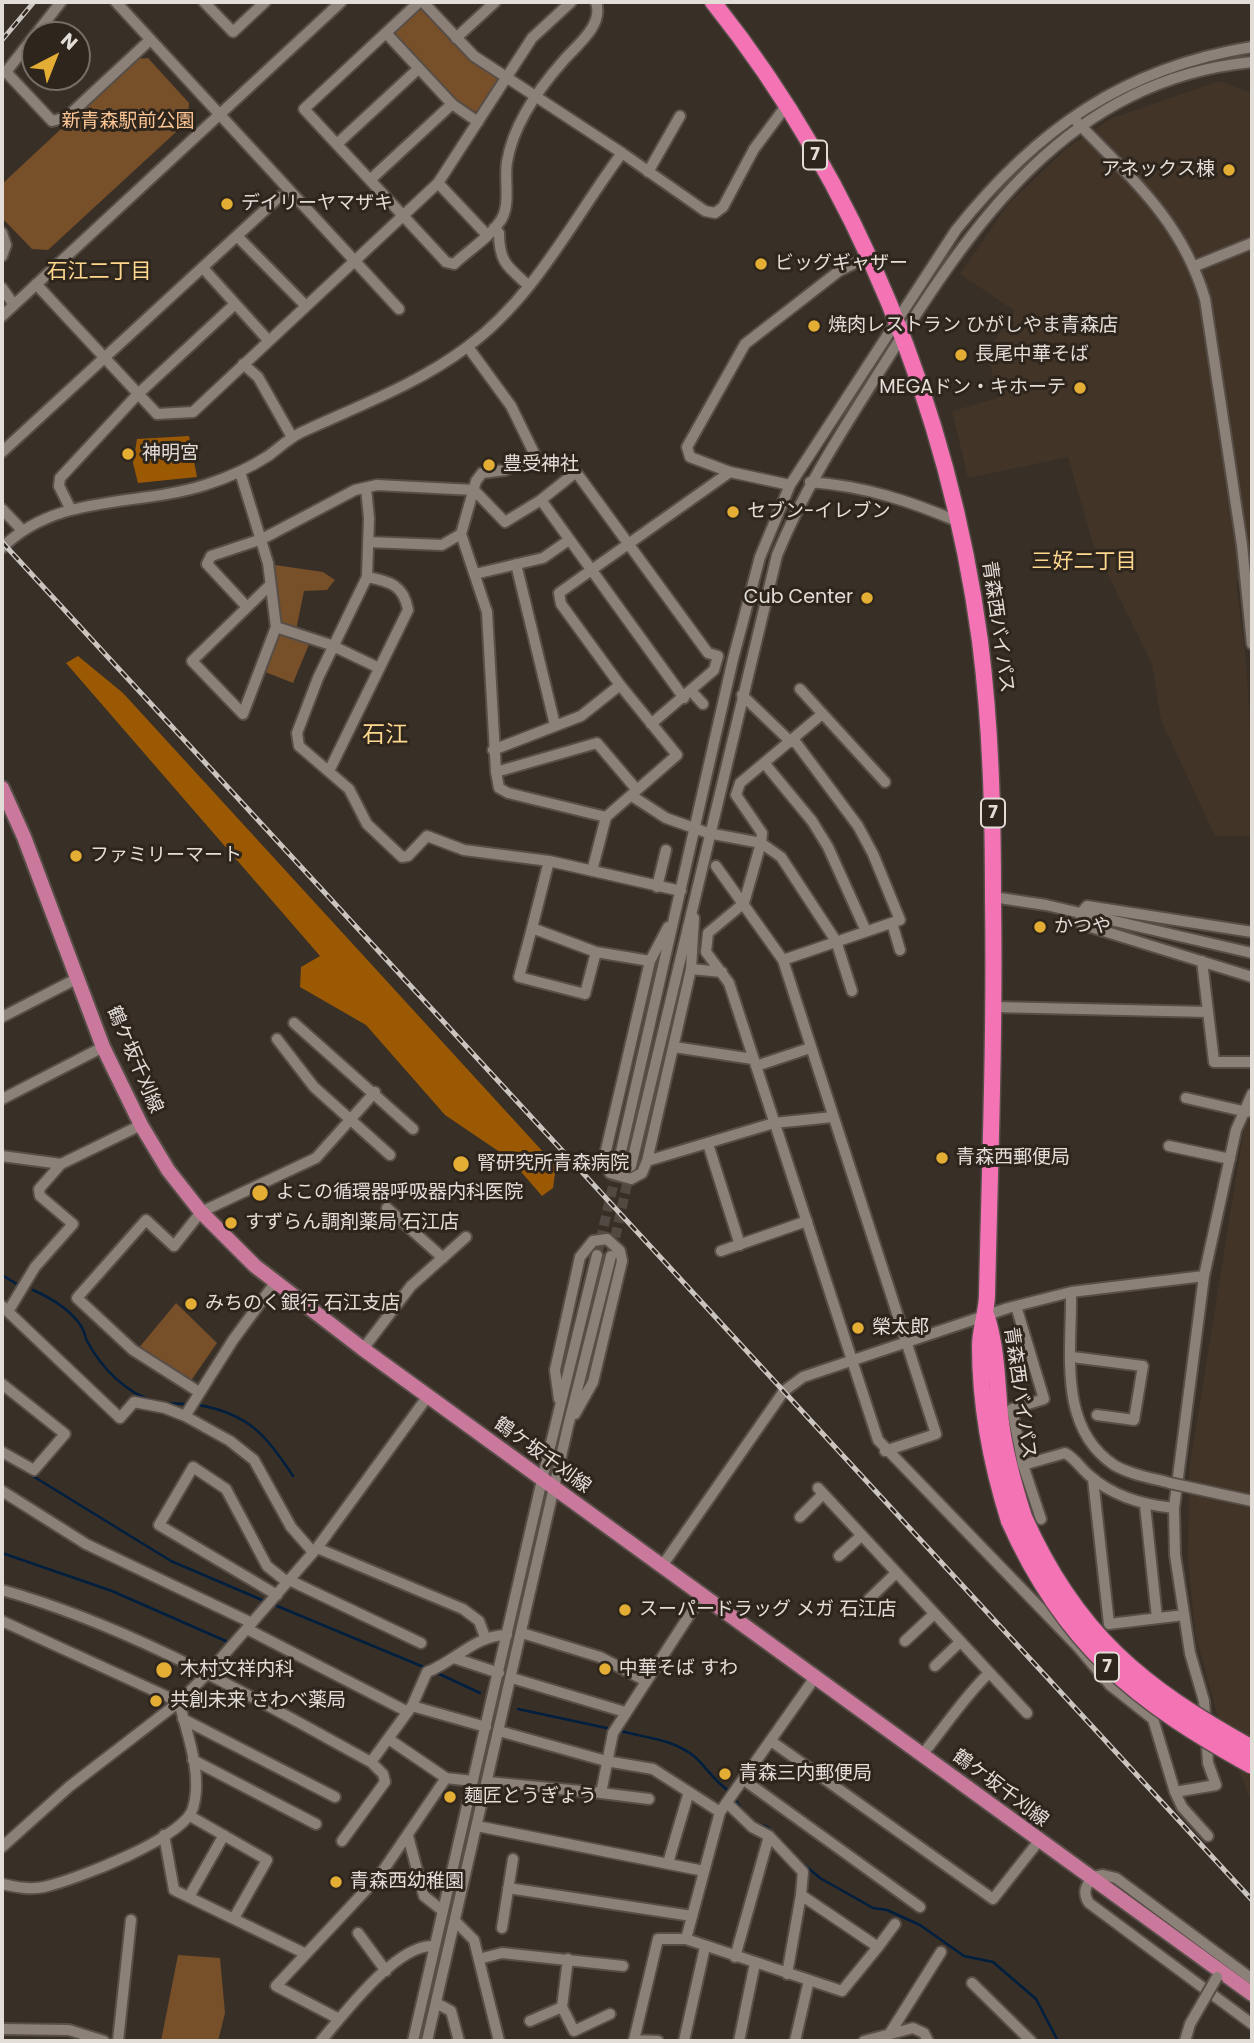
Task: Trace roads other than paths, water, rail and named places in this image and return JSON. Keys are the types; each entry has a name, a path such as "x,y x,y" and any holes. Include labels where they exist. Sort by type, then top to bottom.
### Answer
{"highway":[{"name":"青森西バイパス","path":"713,2 786,106 869,256 923,390 959,522 980,640 994,834 995,1007 987,1317 980,1344 985,1419 992,1461 1017,1519 1059,1586 1107,1647 1170,1700 1252,1748"},
{"name":"青森西バイパス","path":"1017,1519 1026,1558 1049,1598 1104,1664 1140,1697 1179,1724 1252,1766"}],"main road":[{"name":"鶴ケ坂千刈線","path":"2,788 24,837 103,1047 141,1125 168,1170 201,1212 275,1283 363,1349 556,1491 817,1676 1038,1842 1092,1877 1219,1974 1251,1988"}],"street":[{"path":"61,2 6,72 52,121 67,117 150,40"},
{"path":"116,2 399,309"},
{"path":"204,2 233,32 265,2"},
{"path":"2,316 341,2"},
{"path":"596,2 598,7 589,33 551,74 537,96 524,117 510,150 503,218 454,264 446,262 304,109 421,2 474,56 537,96 622,153 705,211 715,214 723,207 754,149 786,106"},
{"path":"456,38 495,2"},
{"path":"36,284 156,414 193,412 438,183 533,38 571,2"},
{"path":"386,33 452,104 478,122"},
{"path":"631,1166 777,555 810,482 956,230 986,193 1029,149 1159,71 1252,47"},
{"path":"1076,121 1145,91 1193,74 1252,64"},
{"path":"337,144 418,69"},
{"path":"370,180 452,104"},
{"path":"648,172 680,116"},
{"path":"1076,121 1164,213 1195,266 1205,299 1247,537 1252,644"},
{"path":"2,548 21,530 38,520 71,510 163,496 240,472 292,437 397,388 468,347 529,286 622,153"},
{"path":"438,183 491,232 499,233 499,254 505,265 529,286"},
{"path":"2,452 279,197"},
{"path":"2,233 6,245 2,256"},
{"path":"237,236 305,305"},
{"path":"1195,266 1252,243"},
{"path":"790,485 730,472 690,457 687,447 745,344 839,271 869,256"},
{"path":"203,268 268,340"},
{"path":"2,288 14,305"},
{"path":"2,295 14,305"},
{"path":"71,510 59,486 60,478 138,394 235,304"},
{"path":"619,1160 733,659 760,557 790,485 898,328"},
{"path":"468,347 511,406 535,455 505,470 482,474 474,490 461,534 487,612 493,750 499,788 508,793 606,817"},
{"path":"243,364 258,377 292,437"},
{"path":"240,472 262,538 270,584 276,627 243,714 192,661 270,584"},
{"path":"247,607 207,564 211,556 262,538 345,495 377,485 474,490 505,523 541,500 576,472 708,653 733,659"},
{"path":"592,871 606,817 677,755 620,685 561,604 559,593 730,472"},
{"path":"810,482 841,484 902,498 959,522"},
{"path":"366,488 367,577 331,646 297,733 299,746 349,789 367,824 402,857 408,856 426,836 464,850 549,861 681,891"},
{"path":"541,500 591,571 688,695 703,704"},
{"path":"2,509 21,530"},
{"path":"368,542 442,545 461,534"},
{"path":"475,574 543,558 569,540"},
{"path":"516,564 555,725"},
{"path":"329,771 408,610 401,590 391,581 367,577"},
{"path":"276,627 331,646 379,668"},
{"path":"651,724 714,670 718,656"},
{"path":"493,750 581,716 620,685"},
{"path":"800,690 885,782"},
{"path":"742,695 792,741 845,805 873,854 900,920 783,960"},
{"path":"821,715 740,783 736,795 762,833 761,843 744,903 708,933 706,952 729,983 878,1440 885,1451 1078,1647 1110,1685 1153,1719 1175,1793 1182,1807 1208,1836"},
{"path":"496,772 597,743 634,793 666,818 709,833 761,843 781,857 836,941 852,991"},
{"path":"765,764 812,821 828,848 866,932"},
{"path":"657,887 666,850"},
{"path":"549,861 519,977 585,994 596,952"},
{"path":"716,866 783,960 936,1434 885,1451"},
{"path":"993,897 1081,913 1252,953"},
{"path":"676,913 650,961 604,1159 610,1173 631,1179 642,1173 647,1161 674,1047 691,969 694,901"},
{"path":"1252,932 1087,906 1081,913 1081,924 1252,976"},
{"path":"892,923 900,950"},
{"path":"532,928 596,952 650,961"},
{"path":"1202,961 1214,1062 1252,1062"},
{"path":"691,969 722,972"},
{"path":"2,1017 78,978"},
{"path":"995,1007 1208,1012"},
{"path":"294,1023 375,1092 413,1129"},
{"path":"277,1039 314,1087 390,1155"},
{"path":"2,1099 103,1047"},
{"path":"674,1047 755,1062 810,1048"},
{"path":"199,1392 133,1350 77,1298 146,1220 174,1246 201,1212 316,1158 375,1092"},
{"path":"1175,1793 1216,1785 1208,1763 1204,1701 1190,1653 1184,1615 1175,1555 1174,1508 1204,1276 1237,1130 1247,1112 1252,1094"},
{"path":"1186,1098 1247,1112"},
{"path":"647,1161 774,1124 833,1117"},
{"path":"141,1125 61,1164 39,1189 40,1196 73,1224 5,1308 120,1418 134,1402 164,1408 185,1416 230,1441 254,1460 291,1527 315,1550 463,1609 479,1620 485,1637"},
{"path":"708,1144 740,1245"},
{"path":"1169,1146 1230,1159"},
{"path":"2,1156 61,1164"},
{"path":"387,1208 443,1258"},
{"path":"721,1251 807,1222"},
{"path":"363,1349 411,1286 466,1237"},
{"path":"560,1409 555,1370 580,1257 593,1241 607,1239 622,1255 620,1274 593,1382 568,1426"},
{"path":"413,2041 542,1480 597,1255"},
{"path":"427,2041 556,1491 568,1426 611,1256"},
{"path":"662,1566 784,1391 803,1377 1016,1306 1070,1292 1204,1276"},
{"path":"185,1416 275,1283"},
{"path":"1070,1292 1074,1407 1078,1424 1092,1445 1115,1466 1170,1483 1252,1502"},
{"path":"1016,1306 1044,1399 1012,1409 1023,1465 1041,1519"},
{"path":"1072,1357 1143,1366 1135,1420 1097,1415"},
{"path":"2,1384 65,1434 34,1470 2,1452"},
{"path":"2,1847 70,1786 179,1702 209,1672 315,1550 428,1396"},
{"path":"1023,1465 1065,1453 1093,1479 1117,1494 1146,1505 1174,1508"},
{"path":"277,1595 159,1525 193,1468 226,1489 267,1566 288,1581 421,1643"},
{"path":"1093,1479 1109,1624 1184,1615"},
{"path":"2,1491 86,1544 410,1709 486,1727"},
{"path":"800,1517 820,1491 1027,1713"},
{"path":"1146,1505 1157,1618"},
{"path":"839,1556 861,1535"},
{"path":"869,1599 896,1573"},
{"path":"2,1590 44,1602 209,1672 371,1762 383,1774 385,1782 342,1841"},
{"path":"601,1793 614,1730 703,1594"},
{"path":"905,1641 934,1614"},
{"path":"2,1622 179,1702"},
{"path":"522,1633 600,1657 646,1681"},
{"path":"371,1762 390,1740 432,1670 485,1637 507,1635"},
{"path":"935,1666 960,1642"},
{"path":"454,1658 499,1673"},
{"path":"922,1755 960,1709 970,1690 989,1673"},
{"path":"686,1939 720,1812 817,1676"},
{"path":"512,1678 625,1712"},
{"path":"2,1884 42,1888 126,1858 190,1816 196,1788 193,1760 179,1702"},
{"path":"183,1719 335,1797"},
{"path":"499,1731 606,1760 653,1769 688,1795 720,1812"},
{"path":"390,1740 446,1778 474,1781"},
{"path":"771,1741 993,1899 1038,1842"},
{"path":"193,1760 316,1824"},
{"path":"339,2019 276,1986 304,1953 380,1875 446,1778"},
{"path":"744,1780 920,1907"},
{"path":"488,1782 649,1799"},
{"path":"668,1863 688,1795"},
{"path":"730,1798 752,1827 769,1836 803,1872 787,1974"},
{"path":"190,1816 267,1860 234,1918"},
{"path":"477,1826 704,1871"},
{"path":"164,1835 174,1890 190,1895 304,1953"},
{"path":"190,1895 224,1835"},
{"path":"408,1836 424,1896 443,1911"},
{"path":"736,1957 769,1836"},
{"path":"502,1928 513,1859"},
{"path":"1251,1988 1116,1878 1103,1875 1092,1877 1085,1891 1089,1903 1252,2024"},
{"path":"508,1888 692,1916"},
{"path":"801,1895 878,1947"},
{"path":"118,2041 131,1920"},
{"path":"455,1922 472,1936 480,1959 499,2040 485,2041"},
{"path":"658,2041 634,2040 658,1939 686,1939 842,1991 895,1924"},
{"path":"358,1933 386,1971"},
{"path":"321,2041 386,1971 417,1949 434,1946"},
{"path":"684,2041 705,1947"},
{"path":"480,1959 502,1952 623,1966"},
{"path":"890,2033 941,1952"},
{"path":"568,1959 562,2007 574,2031 610,2014"},
{"path":"739,2041 755,1963"},
{"path":"1185,2041 1189,2024 1219,1974"},
{"path":"794,2041 809,1980"},
{"path":"972,1983 1031,2041"},
{"path":"436,2003 451,2011 459,2041"},
{"path":"530,2021 562,2007"},
{"path":"864,2041 913,2028 924,2033 928,2041"},
{"path":"2,2029 69,2031 104,2041"},
{"path":"20,2029 20,2041"}],"waterway":[{"path":"2,1275 20,1286"},
{"path":"33,1290 53,1300 71,1314 82,1328 93,1351 115,1378 134,1392 155,1401"},
{"path":"165,1403 186,1404"},
{"path":"199,1405 231,1414 255,1429 274,1449 293,1476"},
{"path":"2,1459 15,1465"},
{"path":"23,1470 171,1561 262,1600"},
{"path":"2,1553 112,1591 228,1642"},
{"path":"277,1606 426,1668"},
{"path":"435,1672 480,1693"},
{"path":"518,1709 611,1729"},
{"path":"617,1730 677,1746 695,1757 730,1792"},
{"path":"733,1797 746,1815"},
{"path":"753,1822 767,1827 789,1849"},
{"path":"795,1857 820,1878 873,1908 887,1910 920,1925 964,1956 993,1962 1036,1999 1058,2041"}],"tunnel":[{"path":"597,1255 619,1160"},
{"path":"612,1252 631,1166"}],"railway":[{"path":"2,40 34,2"},
{"path":"2,542 1252,1900"}],"place":[{"name":"アネックス棟","path":"1229,170"},
{"name":"デイリーヤマザキ","path":"227,204"},
{"name":"ビッグギャザー","path":"761,264"},
{"name":"焼肉レストラン ひがしやま青森店","path":"814,326"},
{"name":"長尾中華そば","path":"961,355"},
{"name":"MEGAドン・キホーテ","path":"1080,388"},
{"name":"神明宮","path":"128,454"},
{"name":"豊受神社","path":"489,465"},
{"name":"セブン-イレブン","path":"733,512"},
{"name":"Cub Center","path":"867,598"},
{"name":"ファミリーマート","path":"76,856"},
{"name":"かつや","path":"1040,927"},
{"name":"青森西郵便局","path":"942,1158"},
{"name":"腎研究所青森病院","path":"461,1164"},
{"name":"よこの循環器呼吸器内科医院","path":"260,1193"},
{"name":"すずらん調剤薬局 石江店","path":"231,1223"},
{"name":"みちのく銀行 石江支店","path":"191,1304"},
{"name":"榮太郎","path":"858,1328"},
{"name":"スーパードラッグ メガ 石江店","path":"625,1610"},
{"name":"中華そば すわ","path":"605,1669"},
{"name":"木村文祥内科","path":"164,1670"},
{"name":"共創未来 さわべ薬局","path":"156,1701"},
{"name":"青森三内郵便局","path":"725,1774"},
{"name":"麺匠とうぎょう","path":"450,1797"},
{"name":"青森西幼稚園","path":"336,1882"}],"district":[{"name":"石江二丁目","path":"99,273"},
{"name":"三好二丁目","path":"1084,563"},
{"name":"石江","path":"385,736"}],"park label":[{"name":"新青森駅前公園","path":"128,122"}]}
